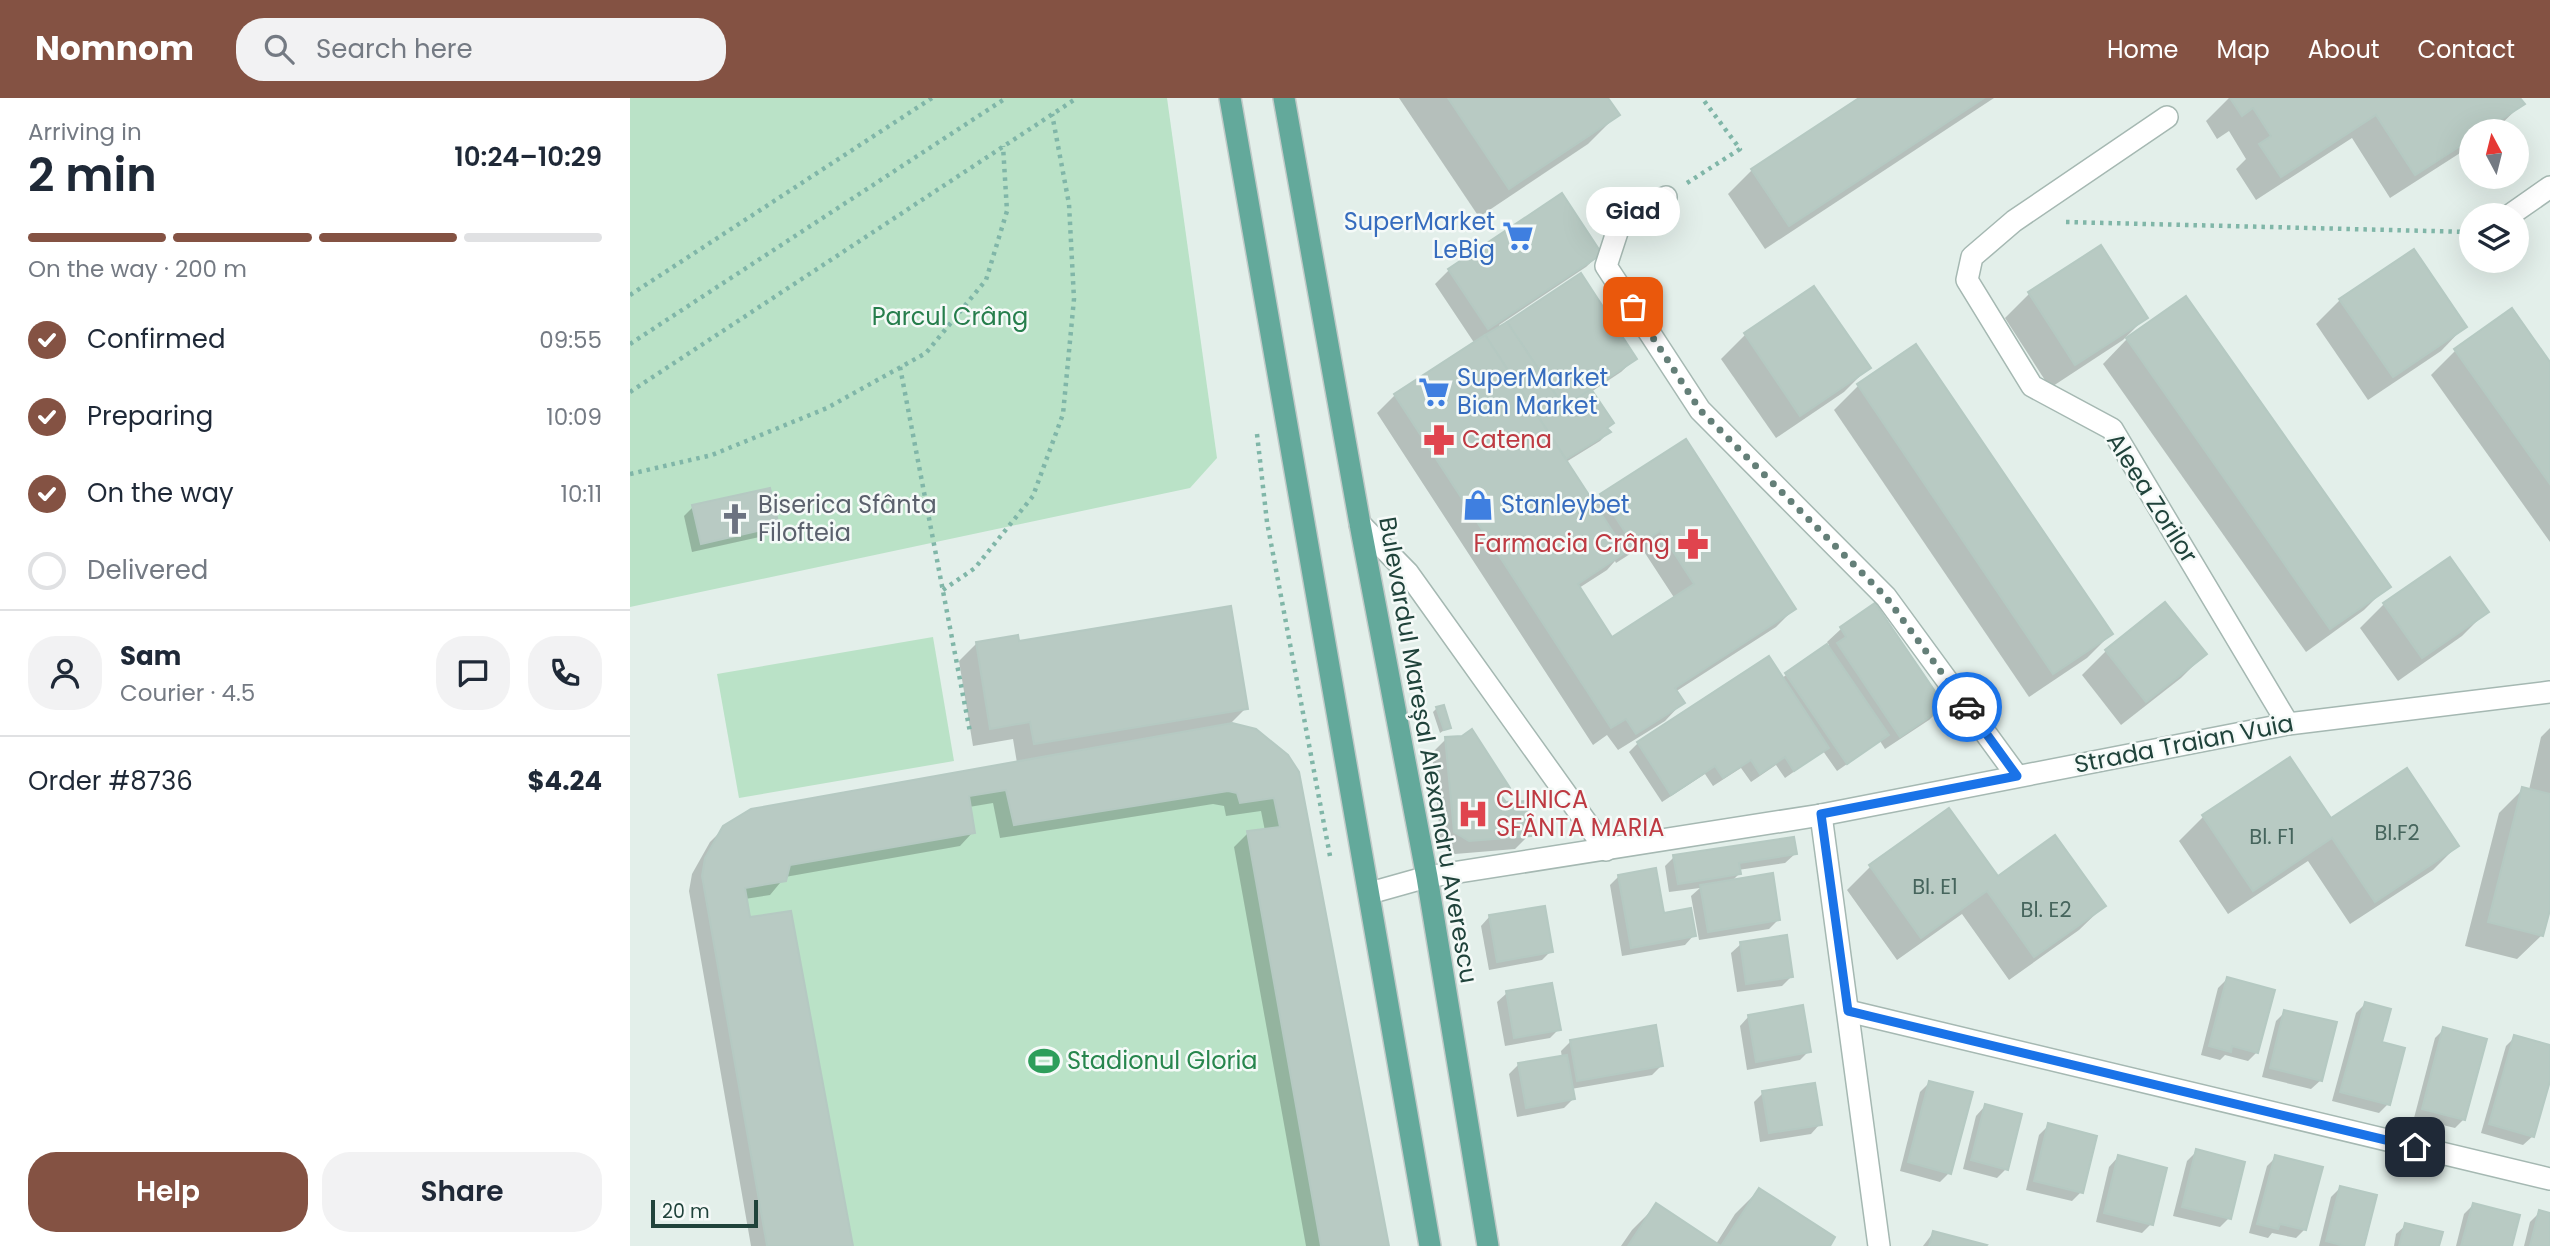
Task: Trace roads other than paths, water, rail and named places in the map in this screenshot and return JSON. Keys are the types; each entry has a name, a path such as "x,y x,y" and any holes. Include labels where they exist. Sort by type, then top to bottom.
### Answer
{"main road":[{"path":"1230,98 1430,1246"},
{"name":"Bulevardul Mareșal Alexandru Averescu","path":"1284,98 1360,524 1427,877 1488,1246"}],"street":[{"name":"Aleea Zorilor","path":"2167,117 2014,221 1972,257 1967,280 2032,386 2112,429 2288,724"},
{"path":"2529,204 2548,194"},
{"path":"1666,197 1619,226 1606,266 1700,410 1886,597 2017,776"},
{"path":"1360,524 1408,573 1606,850"},
{"name":"Strada Traian Vuia","path":"1370,892 1427,877 1821,814 2288,724 2550,692"},
{"path":"1821,814 1879,1246"},
{"path":"1848,1011 2550,1179"}],"place":[{"name":"SuperMarket LeBig","path":"1518,236"},
{"name":"Giad","path":"1633,307"},
{"name":"SuperMarket Bian Market","path":"1434,392"},
{"name":"Catena","path":"1439,440"},
{"name":"Stanleybet","path":"1478,505"},
{"name":"Biserica Sfânta Filofteia","path":"735,519"},
{"name":"Farmacia Crâng","path":"1693,544"},
{"name":"CLINICA SFÂNTA MARIA","path":"1473,814"},
{"name":"Stadionul Gloria","path":"1044,1061"}],"park label":[{"name":"Parcul Crâng","path":"950,317"}]}
